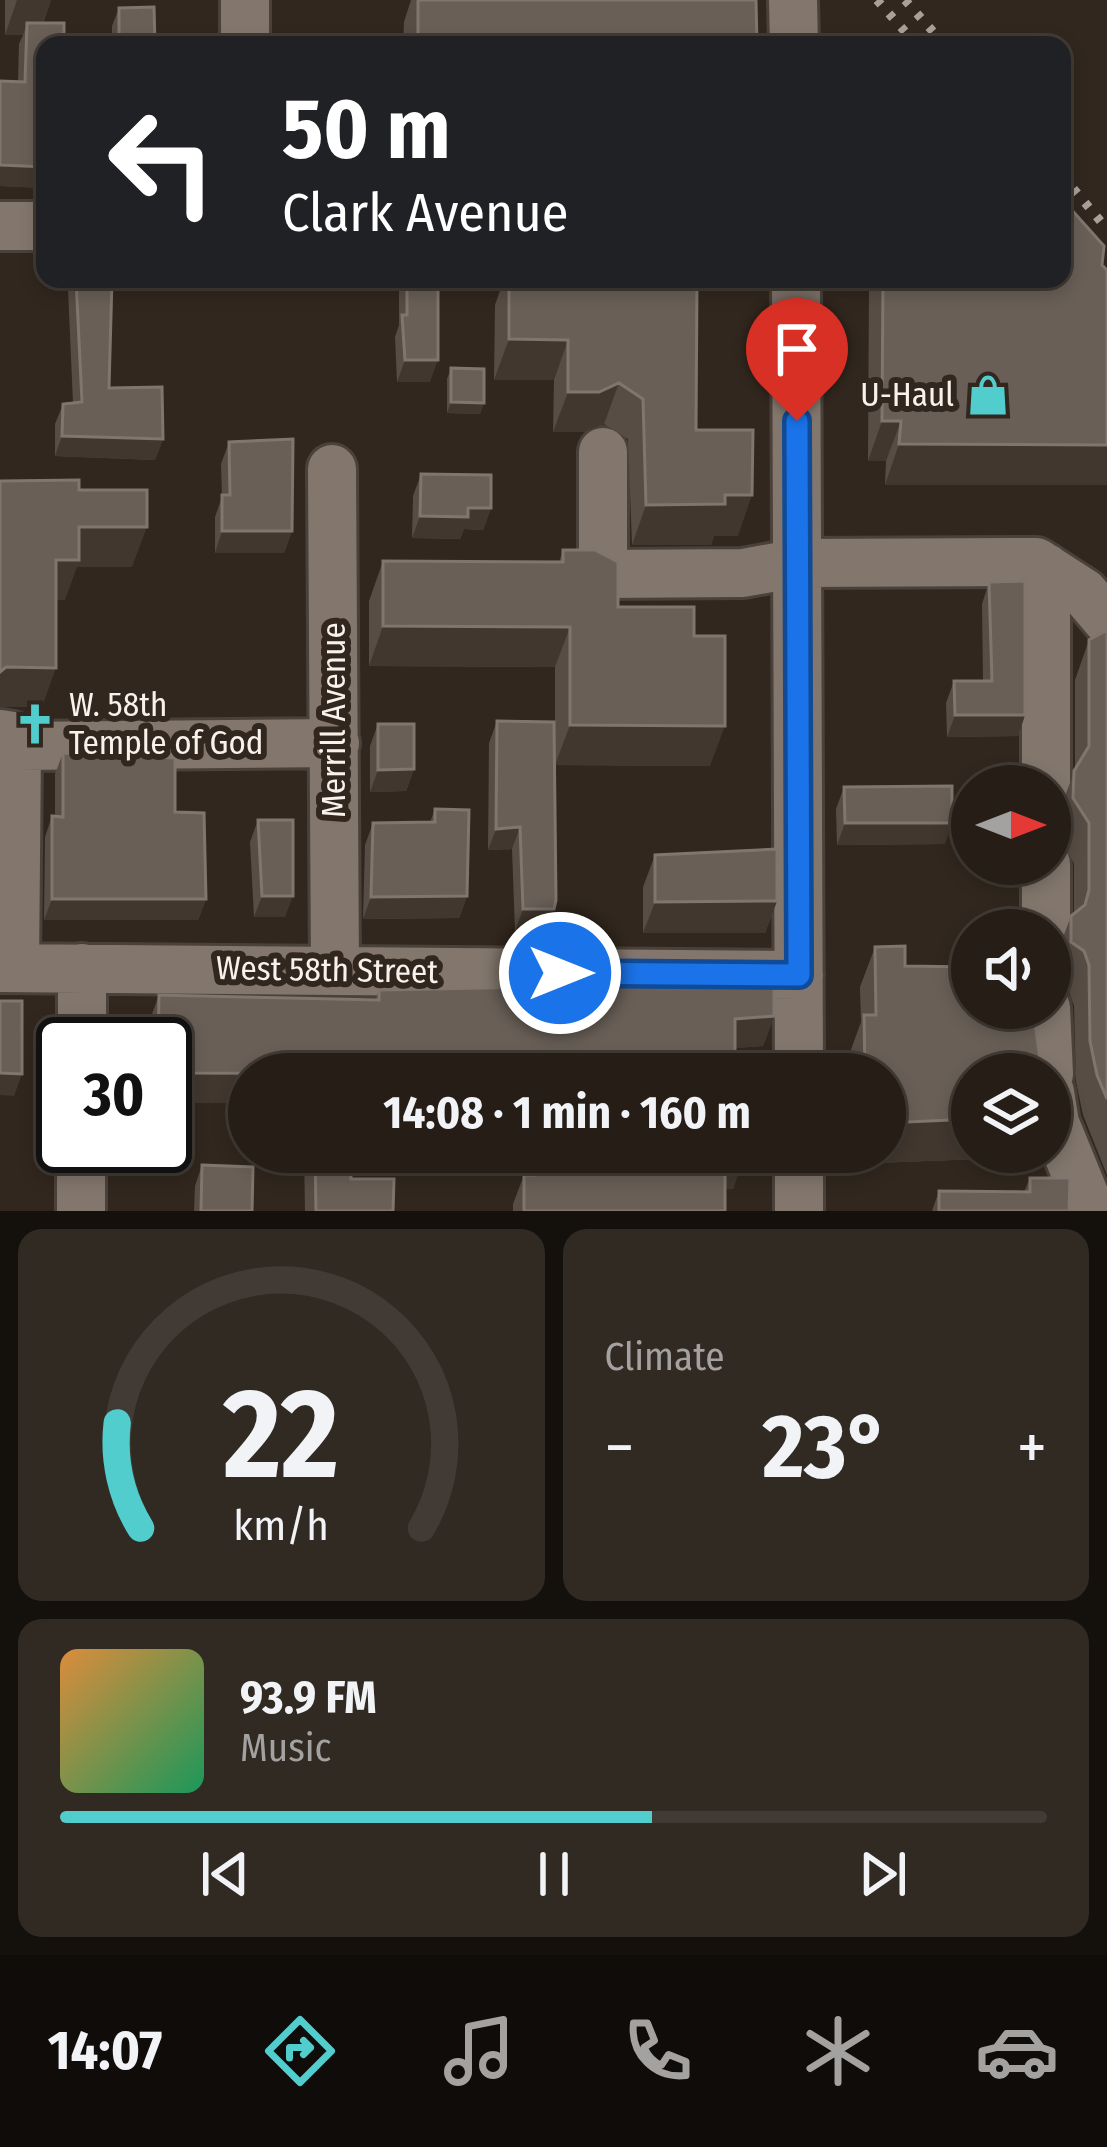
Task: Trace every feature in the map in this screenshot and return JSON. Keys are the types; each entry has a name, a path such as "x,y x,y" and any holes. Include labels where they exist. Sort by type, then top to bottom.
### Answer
{"street":[{"path":"245,0 245,36"},
{"path":"794,0 794,36"},
{"path":"0,226 36,226"},
{"path":"796,288 799,1053"},
{"path":"602,452 602,574 743,573 798,563 1036,562 1084,593 1107,620"},
{"name":"Merrill Avenue","path":"332,470 335,970"},
{"path":"1046,568 1046,765"},
{"path":"8,968 9,740 334,743"},
{"name":"West 58th Street","path":"8,968 799,975"},
{"path":"82,968 82,1017"},
{"path":"1071,1162 1091,1211"},
{"path":"81,1173 81,1211"},
{"path":"799,1173 799,1211"}],"building":[{"path":"418,0 756,0 757,36 418,36"},
{"path":"154,7 155,36 119,36 119,8"},
{"path":"27,23 64,23 64,36 36,36 36,167 0,165 0,81 25,82"},
{"name":"U-Haul","path":"1071,209 1104,246 1107,445 899,444 901,421 882,421 883,288 1071,288"},
{"path":"76,288 112,288 109,388 162,387 163,439 62,436 63,404 82,402"},
{"path":"407,288 438,288 438,360 405,360 402,315 407,315"},
{"path":"509,288 697,288 696,430 753,430 752,495 725,495 725,504 646,505 643,399 619,383 599,392 568,392 568,340 509,339"},
{"path":"451,368 484,369 484,403 451,402"},
{"path":"293,439 292,531 222,531 222,495 230,495 229,442"},
{"path":"421,474 491,475 491,508 468,508 468,517 420,516"},
{"path":"79,480 79,490 147,490 147,527 79,527 79,560 56,560 56,668 6,667 0,672 0,481"},
{"path":"563,550 595,550 618,562 618,607 694,607 694,636 725,636 725,726 570,725 570,627 383,626 383,561 563,562"},
{"path":"1025,581 1025,715 955,715 954,681 992,681 989,582"},
{"path":"1107,630 1107,1099 1090,1041 1089,965 1084,951 1071,942 1071,916 1085,905 1089,890 1089,823 1073,798 1074,771 1089,746 1089,640"},
{"path":"497,721 554,722 554,909 523,909 520,827 496,829"},
{"path":"378,724 414,724 414,769 378,770"},
{"path":"63,753 175,758 175,812 204,813 206,899 52,899 52,816 63,817"},
{"path":"951,786 951,823 845,823 844,787"},
{"path":"435,809 469,810 467,896 371,897 373,823 435,822"},
{"path":"258,820 293,820 293,896 262,896"},
{"path":"777,849 777,901 655,902 655,855"},
{"path":"905,946 905,966 951,967 951,1029 1036,1029 1039,1053 951,1053 951,1120 906,1122 906,1053 865,1053 864,1015 876,1015 875,947"},
{"path":"599,980 774,985 774,1016 735,1019 735,1053 228,1053 228,1073 192,1073 192,1017 159,1017 159,995 379,1000 379,990 599,986"},
{"path":"0,1001 22,1001 22,1074 0,1073"},
{"path":"202,1165 228,1166 228,1173 253,1173 252,1211 201,1211"},
{"path":"315,1173 394,1179 393,1211 316,1211"},
{"path":"725,1173 725,1211 524,1211 524,1175"},
{"path":"1030,1178 1070,1178 1069,1211 939,1211 939,1191 1030,1192"}],"railway":[{"path":"877,0 909,36"},
{"path":"905,0 937,36"},
{"path":"1071,186 1107,229"},
{"path":"1071,217 1107,259"}],"place":[{"name":"U-Haul","path":"988,395"},
{"name":"W. 58th Temple of God","path":"35,724"}],"route":[{"path":"560,973 799,975 797,421"}]}
